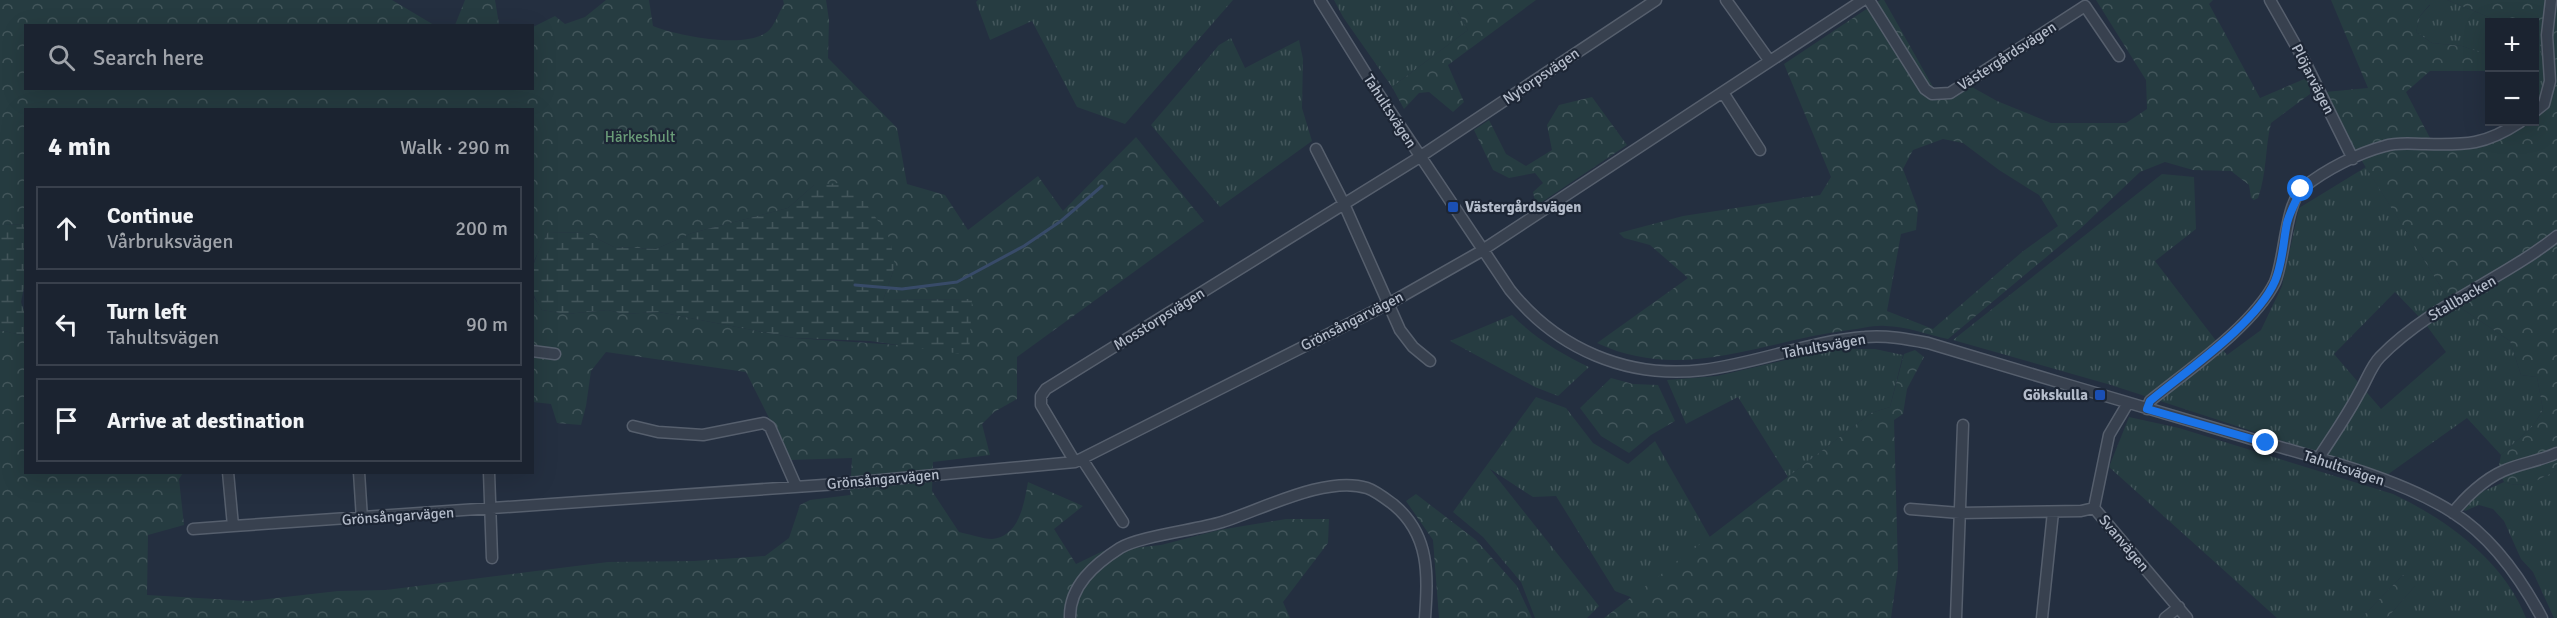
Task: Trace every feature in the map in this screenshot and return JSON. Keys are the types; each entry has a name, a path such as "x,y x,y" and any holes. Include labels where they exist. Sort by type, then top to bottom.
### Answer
{"street":[{"name":"Tahultsvägen","path":"1320,0 1510,290 1540,322 1568,344 1611,362 1653,370 1703,370 1827,342 1866,337 1896,338 1928,343 2318,459 2406,489 2453,513 2492,544 2524,588 2542,618"},
{"name":"Nytorpsvägen","path":"1423,154 1656,0"},
{"path":"1726,0 1769,60"},
{"path":"1482,250 1724,94 1769,60 1863,0"},
{"name":"Västergårdsvägen","path":"1869,0 1925,88 1932,94 1940,96 1950,93 2085,6 2119,56"},
{"name":"Plöjarvägen","path":"2270,0 2304,60 2353,159"},
{"path":"2539,108 2544,104 2550,81 2547,35 2551,0"},
{"path":"1724,94 1760,150"},
{"path":"2147,409 2150,401 2231,334 2262,302 2274,282 2282,259 2288,220 2301,189 2353,159 2385,146 2484,142 2513,126"},
{"path":"1316,148 1390,303 1400,330 1413,347 1430,361"},
{"name":"Mosstorpsvägen","path":"1123,522 1041,405 1041,396 1046,389 1423,154"},
{"name":"Stallbacken","path":"2318,459 2358,395 2377,359 2428,316 2496,279 2557,236"},
{"name":"Grönsångarvägen","path":"193,529 363,519 796,486 1078,460 1390,303 1482,250"},
{"path":"534,351 555,354"},
{"name":"Svanvägen","path":"2128,403 2109,435 2094,508 2187,618"},
{"path":"633,426 658,432 703,435 764,423 770,428 796,486"},
{"path":"1956,618 1963,424"},
{"path":"2453,513 2468,497 2498,474 2557,453"},
{"path":"228,474 233,526"},
{"path":"359,474 363,519"},
{"path":"489,474 492,558"},
{"path":"1070,618 1070,606 1075,590 1083,578 1123,546 1203,528 1308,492 1348,486 1367,488 1388,500 1415,526 1423,544 1425,618"},
{"path":"1910,509 1960,513 2053,512 2094,508"},
{"path":"2042,618 2053,512"},
{"path":"2165,618 2179,608"}],"green space":[{"name":"Härkeshult","path":"0,0 392,0 432,24 24,24 24,90 534,90 534,26 555,16 565,24 585,17 606,0 649,0 653,26 664,30 694,37 743,40 757,37 770,30 784,4 783,0 826,0 829,20 828,58 897,128 907,184 945,195 968,230 1038,176 1063,211 1136,137 1204,221 1017,357 1017,399 994,412 982,424 990,455 933,462 932,491 959,532 992,539 1009,532 1019,517 1028,482 1083,506 1054,529 1076,564 1103,551 1161,545 1219,530 1286,519 1329,519 1328,543 1283,602 1290,618 0,618 0,330 24,336 24,474 182,474 179,479 184,525 148,535 147,595 249,601 338,591 386,590 608,562 694,561 765,556 789,538 800,505 810,500 850,495 852,458 790,460 746,372 606,352 591,371 581,425 557,423 551,404 534,402 534,298 542,310 566,314 608,310 623,314 659,312 794,338 913,346 971,299 883,300 895,266 814,185 788,208 692,233 656,249 614,247 586,233 548,232 534,261 534,108 24,108 24,224 0,225"},
{"path":"465,0 495,0 499,24 455,24"},
{"path":"978,0 1233,0 1125,124 1077,107 1032,21 990,40 976,2"},
{"path":"1334,0 1451,0 1468,30 1392,87 1343,17"},
{"path":"1451,0 1536,0 1448,65 1464,102 1453,112 1429,92 1419,93 1404,109 1392,87 1468,30"},
{"path":"1880,0 1884,0 1937,94 1963,82 1997,101 2051,123 2126,123 2147,109 2146,80 2096,0 2213,0 2209,4 2260,98 2309,77 2310,94 2271,123 2258,198 2254,200 2251,198 2249,185 2231,171 2193,170 2165,162 2140,172 2080,229 1948,339 1901,327 1876,326 1817,335 1722,356 1691,359 1660,359 1629,354 1597,343 1688,278 1650,245 1624,238 1619,233 1683,216 1820,195 1831,177 1784,64","holes":["1943,139 1963,143 1999,170 2039,195 2058,226 2022,252 1933,329 1887,311 1901,234 1916,230 1918,209 1903,169 1913,150"]},
{"path":"2331,0 2425,0 2430,4 2420,16 2416,32 2432,43 2462,46 2485,54 2485,71 2430,71 2406,92 2430,138 2449,144 2505,130 2504,126 2539,126 2539,105 2544,94 2545,76 2539,39 2539,18 2491,18 2447,0 2557,0 2557,470 2538,480 2525,484 2511,484 2504,482 2498,470 2501,455 2533,426 2543,410 2537,377 2521,375 2510,341 2449,300 2355,150 2325,92 2368,88"},
{"path":"2425,0 2447,0 2491,18 2485,18 2485,55 2462,46 2432,43 2416,32 2420,16 2430,5"},
{"path":"1231,38 1245,68 1299,40 1303,59 1302,108 1312,141 1220,207 1151,125 1219,45"},
{"path":"2539,39 2545,76 2544,92 2539,102"},
{"path":"1592,97 1627,145 1536,206 1533,192 1543,183 1535,173 1509,178 1493,170 1474,130 1489,120 1506,154 1526,166 1552,150 1547,125 1559,105"},
{"path":"2366,167 2449,300 2510,341 2521,375 2537,377 2543,410 2533,426 2501,455 2467,418 2387,475 2111,385 1953,340 2162,174 2194,177 2196,229 2155,261 2227,355 2261,330 2282,286 2299,208","holes":["2395,292 2424,322 2446,352 2381,409 2334,354"]},
{"path":"852,182 890,239 895,266 883,300 972,299 969,355 870,341 794,338 659,312 623,314 608,310 566,314 542,310 536,300 534,264 548,232 586,233 614,247 656,249 692,233 788,208 814,185"},
{"path":"24,224 24,288 21,302 24,311 24,336 0,330 0,225"},
{"path":"1512,315 1548,344 1589,367 1558,396 1535,387 1450,341"},
{"path":"1832,349 1875,349 1903,355 1890,407 1871,413 1788,477 1738,397 1686,424 1667,380 1717,376"},
{"path":"1915,350 1924,357 1907,389 1903,414 1894,420 1898,568 1891,618 1604,618 1871,413 1890,407 1904,354"},
{"path":"1611,378 1633,384 1658,385 1675,421 1651,435 1629,453 1601,436 1580,408"},
{"path":"1536,397 1566,408 1593,443 1628,464 1655,441 1711,539 1633,598 1615,591 1556,496 1533,497 1490,469 1599,606 1587,618 1535,618 1521,582 1483,537 1453,512"},
{"path":"2129,417 2179,428 2393,494 2413,504 2453,529 2488,560 2516,597 2526,618 2387,618 2415,586 2403,575 2361,618 2277,618 2109,467"},
{"path":"2557,470 2557,618 2554,618 2533,572 2521,559 2504,521 2493,509 2479,505 2465,511 2462,508 2477,494 2504,482 2524,484"},
{"path":"1416,494 1476,540 1517,586 1532,618 1439,618 1433,540 1406,501"},
{"path":"2403,575 2416,585 2387,618 2361,618"}],"waterway":[{"path":"855,285 902,289 957,282 1024,246 1061,221 1102,186"}],"place":[{"name":"Västergårdsvägen","path":"1453,207"},
{"name":"Gökskulla","path":"2100,395"}],"route":[{"path":"2266,443 2147,409 2150,401 2223,341 2262,302 2274,282 2282,259 2288,220 2301,189"}]}
